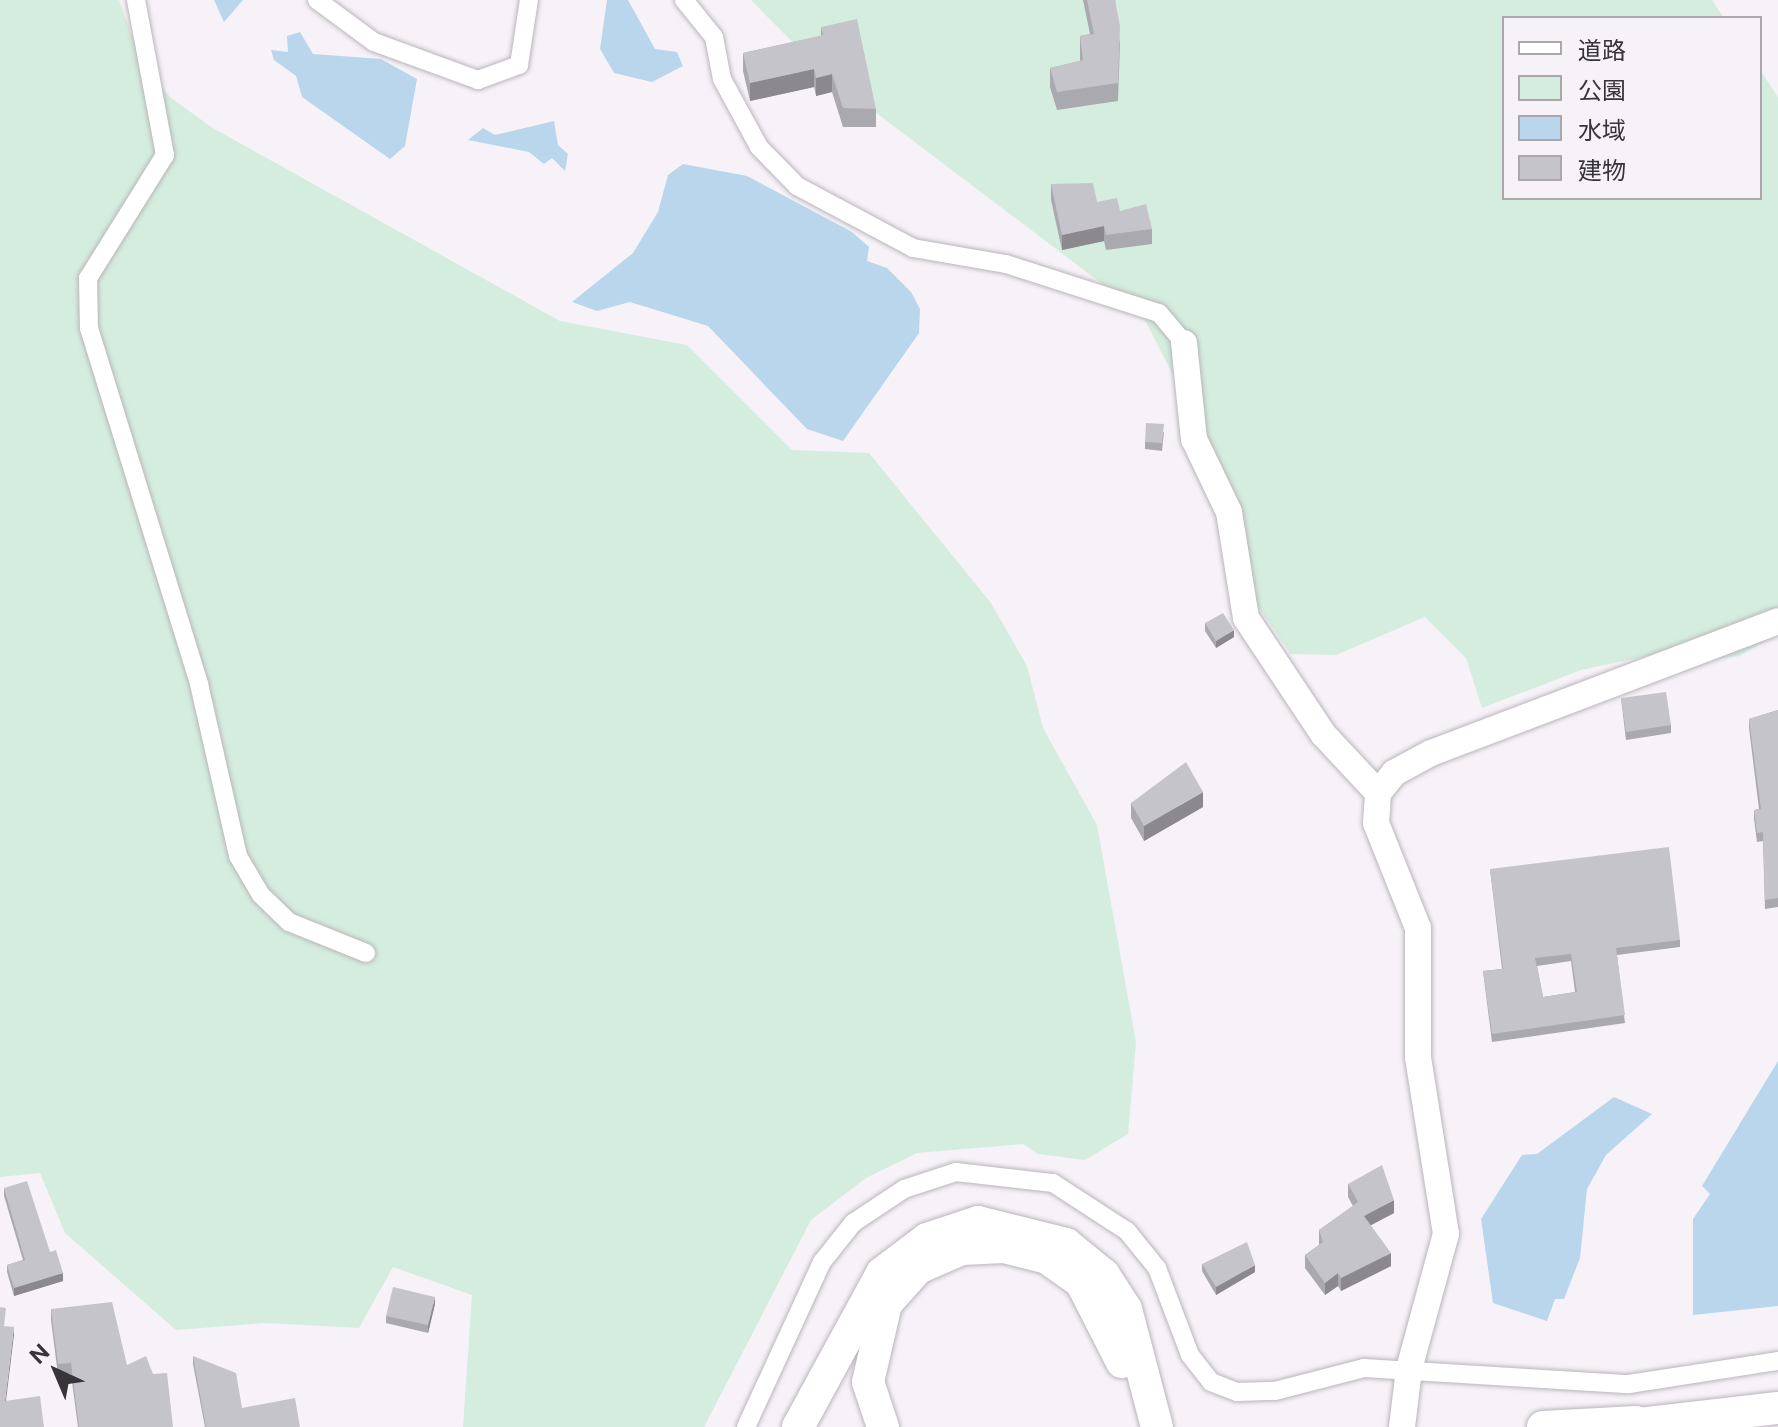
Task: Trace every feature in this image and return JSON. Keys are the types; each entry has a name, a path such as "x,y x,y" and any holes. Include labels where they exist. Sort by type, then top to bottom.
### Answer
{"highway":[{"path":"798,1427 882,1273 927,1239 978,1222 1066,1244 1104,1275 1126,1309 1157,1427"},
{"path":"883,1427 868,1382 886,1304 918,1268 962,1249 1004,1247 1047,1258 1081,1282 1110,1327 1137,1427"},
{"path":"1543,1427 1648,1421 1778,1408"},
{"path":"1613,1427 1648,1421"}],"street":[{"path":"136,0 165,155 88,278 89,328 199,684 238,856 261,895 289,922 366,953"},
{"path":"317,0 374,42 478,80 519,65 529,0"},
{"path":"684,0 714,37 722,79 759,147 797,186 913,248 1006,264 1159,313 1184,343 1194,439 1229,512 1246,618 1323,734 1378,793"},
{"path":"1402,1427 1409,1369 1446,1234 1444,1183 1418,1057 1418,928 1376,823 1378,793 1394,773 1431,753 1778,621"},
{"path":"746,1427 822,1262 853,1223 904,1189 956,1172 1053,1183 1127,1231 1157,1268 1190,1355 1211,1382 1237,1392 1275,1391 1364,1368 1629,1384 1778,1361"}],"green space":[{"path":"0,0 119,0 142,63 170,97 211,127 560,321 687,345 792,450 869,453 991,603 1027,666 1043,728 1097,825 1136,1042 1128,1134 1085,1160 1038,1154 1023,1144 917,1153 866,1178 811,1220 704,1427 463,1427 472,1295 393,1267 359,1328 267,1323 176,1330 65,1233 40,1173 0,1177"},
{"path":"751,0 1712,0 1723,16 1502,16 1502,200 1762,200 1762,73 1778,97 1778,634 1739,656 1701,661 1665,652 1581,670 1482,708 1466,658 1425,617 1336,655 1291,654 1239,579 1242,511 1142,314 821,71"}],"water":[{"path":"214,0 243,0 224,22"},
{"path":"607,0 628,0 655,49 677,52 683,66 652,82 614,73 600,49"},
{"path":"300,32 313,54 381,59 417,79 405,146 390,159 302,97 296,76 274,60 271,50 288,52 287,36"},
{"path":"554,121 558,145 568,154 565,171 552,158 544,164 529,152 468,140 483,128 495,135"},
{"path":"683,164 747,176 852,232 869,247 867,261 887,268 911,292 920,309 919,333 843,441 807,429 708,326 630,302 597,311 572,302 633,253 658,212 668,175"},
{"path":"1778,1061 1778,1306 1693,1315 1693,1219 1710,1194 1702,1186"},
{"path":"1614,1097 1652,1114 1606,1155 1587,1189 1580,1258 1564,1299 1555,1299 1547,1321 1493,1303 1481,1219 1522,1155 1537,1154"}],"building":[{"path":"1087,0 1115,0 1120,26 1118,83 1057,92 1050,68 1083,60 1080,36 1094,34"},
{"path":"857,19 876,109 843,108 832,74 816,78 814,69 750,83 743,53 823,35 821,27"},
{"path":"1093,183 1097,202 1117,198 1120,211 1146,204 1152,229 1106,235 1104,226 1062,235 1051,184"},
{"path":"1146,423 1164,424 1162,443 1145,442"},
{"path":"1223,613 1234,630 1216,641 1205,623"},
{"path":"1666,692 1671,725 1626,732 1621,698"},
{"path":"1778,710 1778,898 1765,900 1763,832 1757,833 1754,810 1761,809 1749,719"},
{"path":"1186,762 1203,792 1144,826 1131,803"},
{"path":"1669,847 1680,940 1616,948 1625,1015 1492,1034 1483,971 1503,969 1490,869","holes":["1571,954 1577,992 1543,997 1535,958"]},
{"path":"1382,1165 1394,1200 1364,1216 1391,1253 1341,1278 1338,1273 1325,1283 1305,1255 1323,1242 1319,1230 1358,1202 1348,1184"},
{"path":"27,1181 50,1252 56,1250 63,1273 14,1288 7,1265 25,1260 4,1188"},
{"path":"1247,1242 1255,1265 1216,1287 1202,1264"},
{"path":"393,1287 435,1297 428,1325 386,1316"},
{"path":"112,1302 127,1365 146,1356 153,1374 167,1373 173,1427 79,1427 71,1363 58,1364 51,1309"},
{"path":"0,1307 6,1308 4,1326 14,1327 5,1401 40,1396 44,1427 0,1427"},
{"path":"193,1356 236,1373 242,1408 295,1398 300,1427 206,1427"}]}
